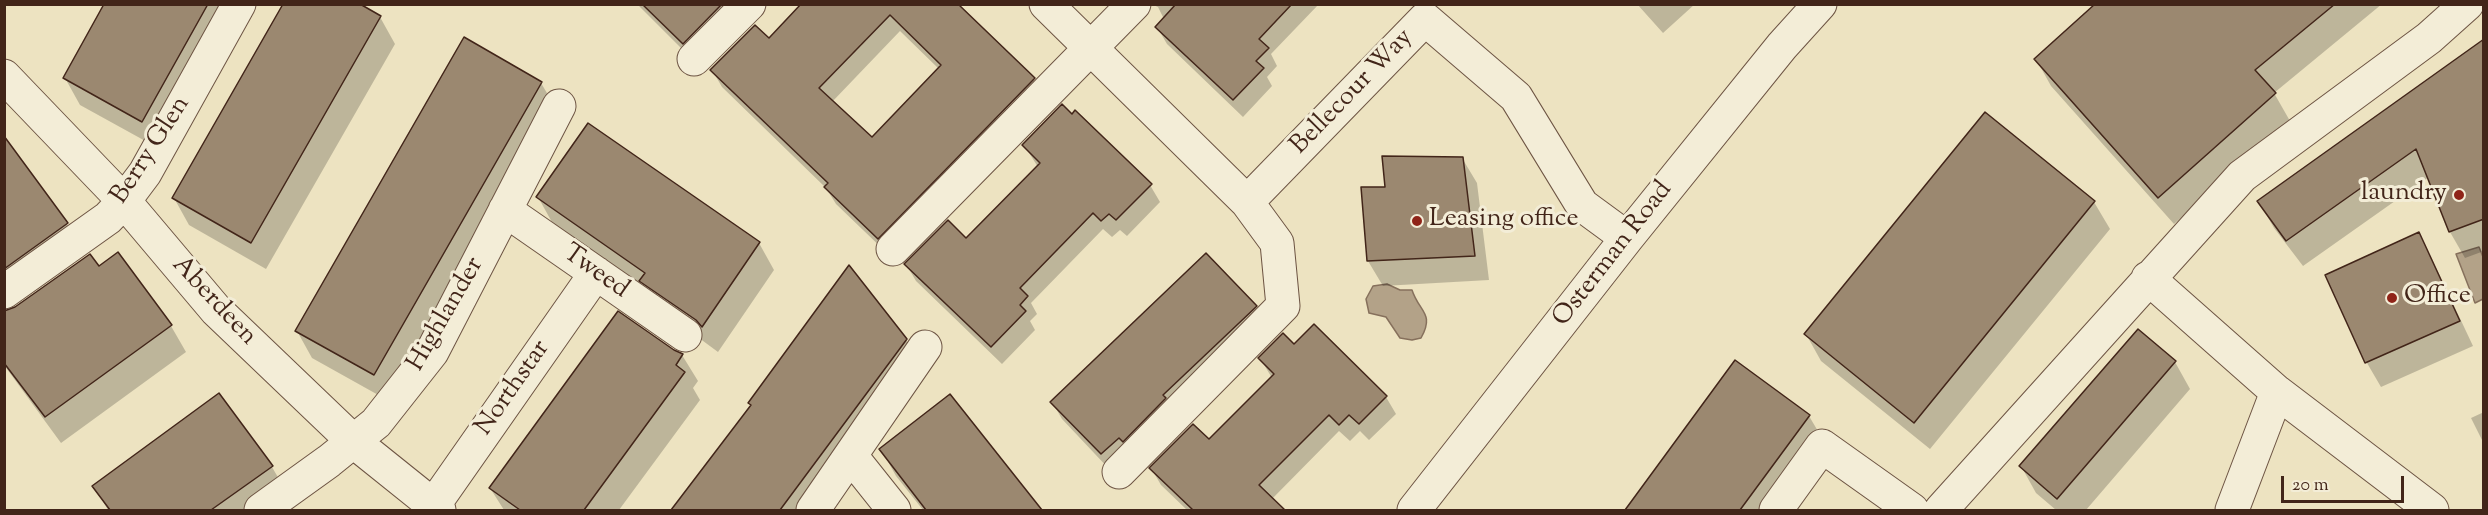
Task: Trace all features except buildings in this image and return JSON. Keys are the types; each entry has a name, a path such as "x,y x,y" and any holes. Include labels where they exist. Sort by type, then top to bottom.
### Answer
{"street":[{"name":"Berry Glen","path":"4,292 108,218 124,201 145,173 239,4"},
{"path":"694,59 748,4"},
{"path":"1046,4 1247,202 1277,243 1283,306 1119,472"},
{"path":"893,249 1134,4"},
{"name":"Osterman Road","path":"1414,510 1627,238 1782,46 1820,4"},
{"path":"1941,510 2242,176 2429,38 2467,4"},
{"name":"Bellecour Way","path":"1247,202 1425,20 1516,97 1582,205 1627,238"},
{"name":"Aberdeen","path":"4,76 124,201 216,310 420,504"},
{"name":"Highlander","path":"261,510 376,423 432,352 559,106"},
{"name":"Tweed","path":"505,210 685,335"},
{"name":"Northstar","path":"420,504 596,273"},
{"path":"2148,279 2277,392 2432,510"},
{"path":"813,510 925,347"},
{"path":"2232,510 2277,392"},
{"path":"1776,510 1822,446 1912,510"},
{"path":"851,456 894,510"}],"shaded area":[{"path":"2479,247 2483,257 2483,299 2475,303 2456,254"},
{"path":"1387,284 1400,290 1412,290 1426,318 1425,330 1421,338 1412,340 1400,338 1386,317 1369,313 1366,299 1373,286"}],"place":[{"name":"laundry","path":"2459,195"},
{"name":"Leasing office","path":"1417,221"},
{"name":"Office","path":"2392,298"}]}
